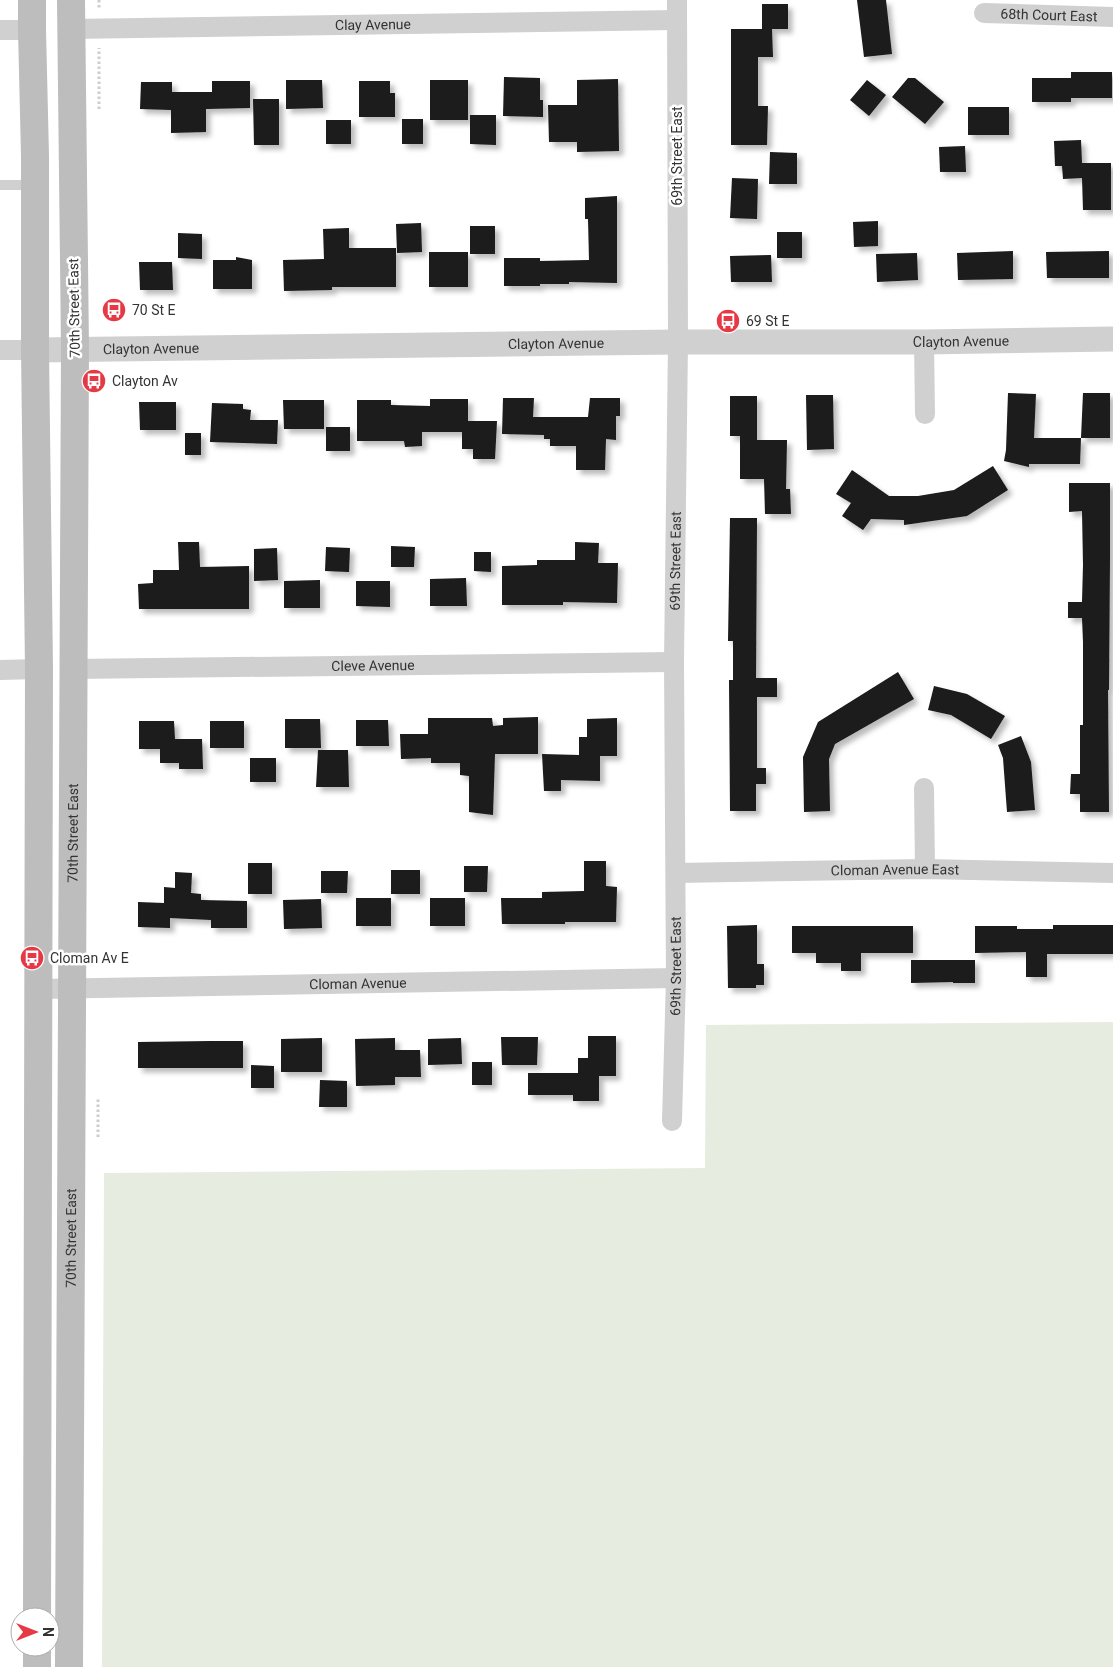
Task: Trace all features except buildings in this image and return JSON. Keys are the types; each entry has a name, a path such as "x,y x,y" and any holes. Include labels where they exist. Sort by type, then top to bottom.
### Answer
{"main road":[{"path":"32,0 39,670 40,989 37,1607"},
{"name":"70th Street East","path":"69,1667 75,349 71,0"}],"street":[{"name":"Clay Avenue","path":"71,29 677,10"},
{"name":"69th Street East","path":"672,1121 676,978 674,662 678,342 677,10"},
{"name":"68th Court East","path":"984,13 1113,17"},
{"path":"0,30 32,30"},
{"name":"Clayton Avenue","path":"0,350 1113,339"},
{"path":"924,342 925,414"},
{"name":"Cleve Avenue","path":"73,669 674,662"},
{"path":"0,670 39,670"},
{"path":"924,788 925,869"},
{"name":"Cloman Avenue East","path":"676,873 925,869 1113,873"},
{"name":"Cloman Avenue","path":"40,989 676,978"}],"lane":[{"path":"0,185 35,185"}],"shaded area":[{"path":"1113,1022 1113,1667 102,1667 104,1173 705,1168 706,1025"}],"place":[{"name":"70 St E","path":"114,310"},
{"name":"69 St E","path":"728,321"},
{"name":"Clayton Av","path":"94,381"},
{"name":"Cloman Av E","path":"32,958"}]}
